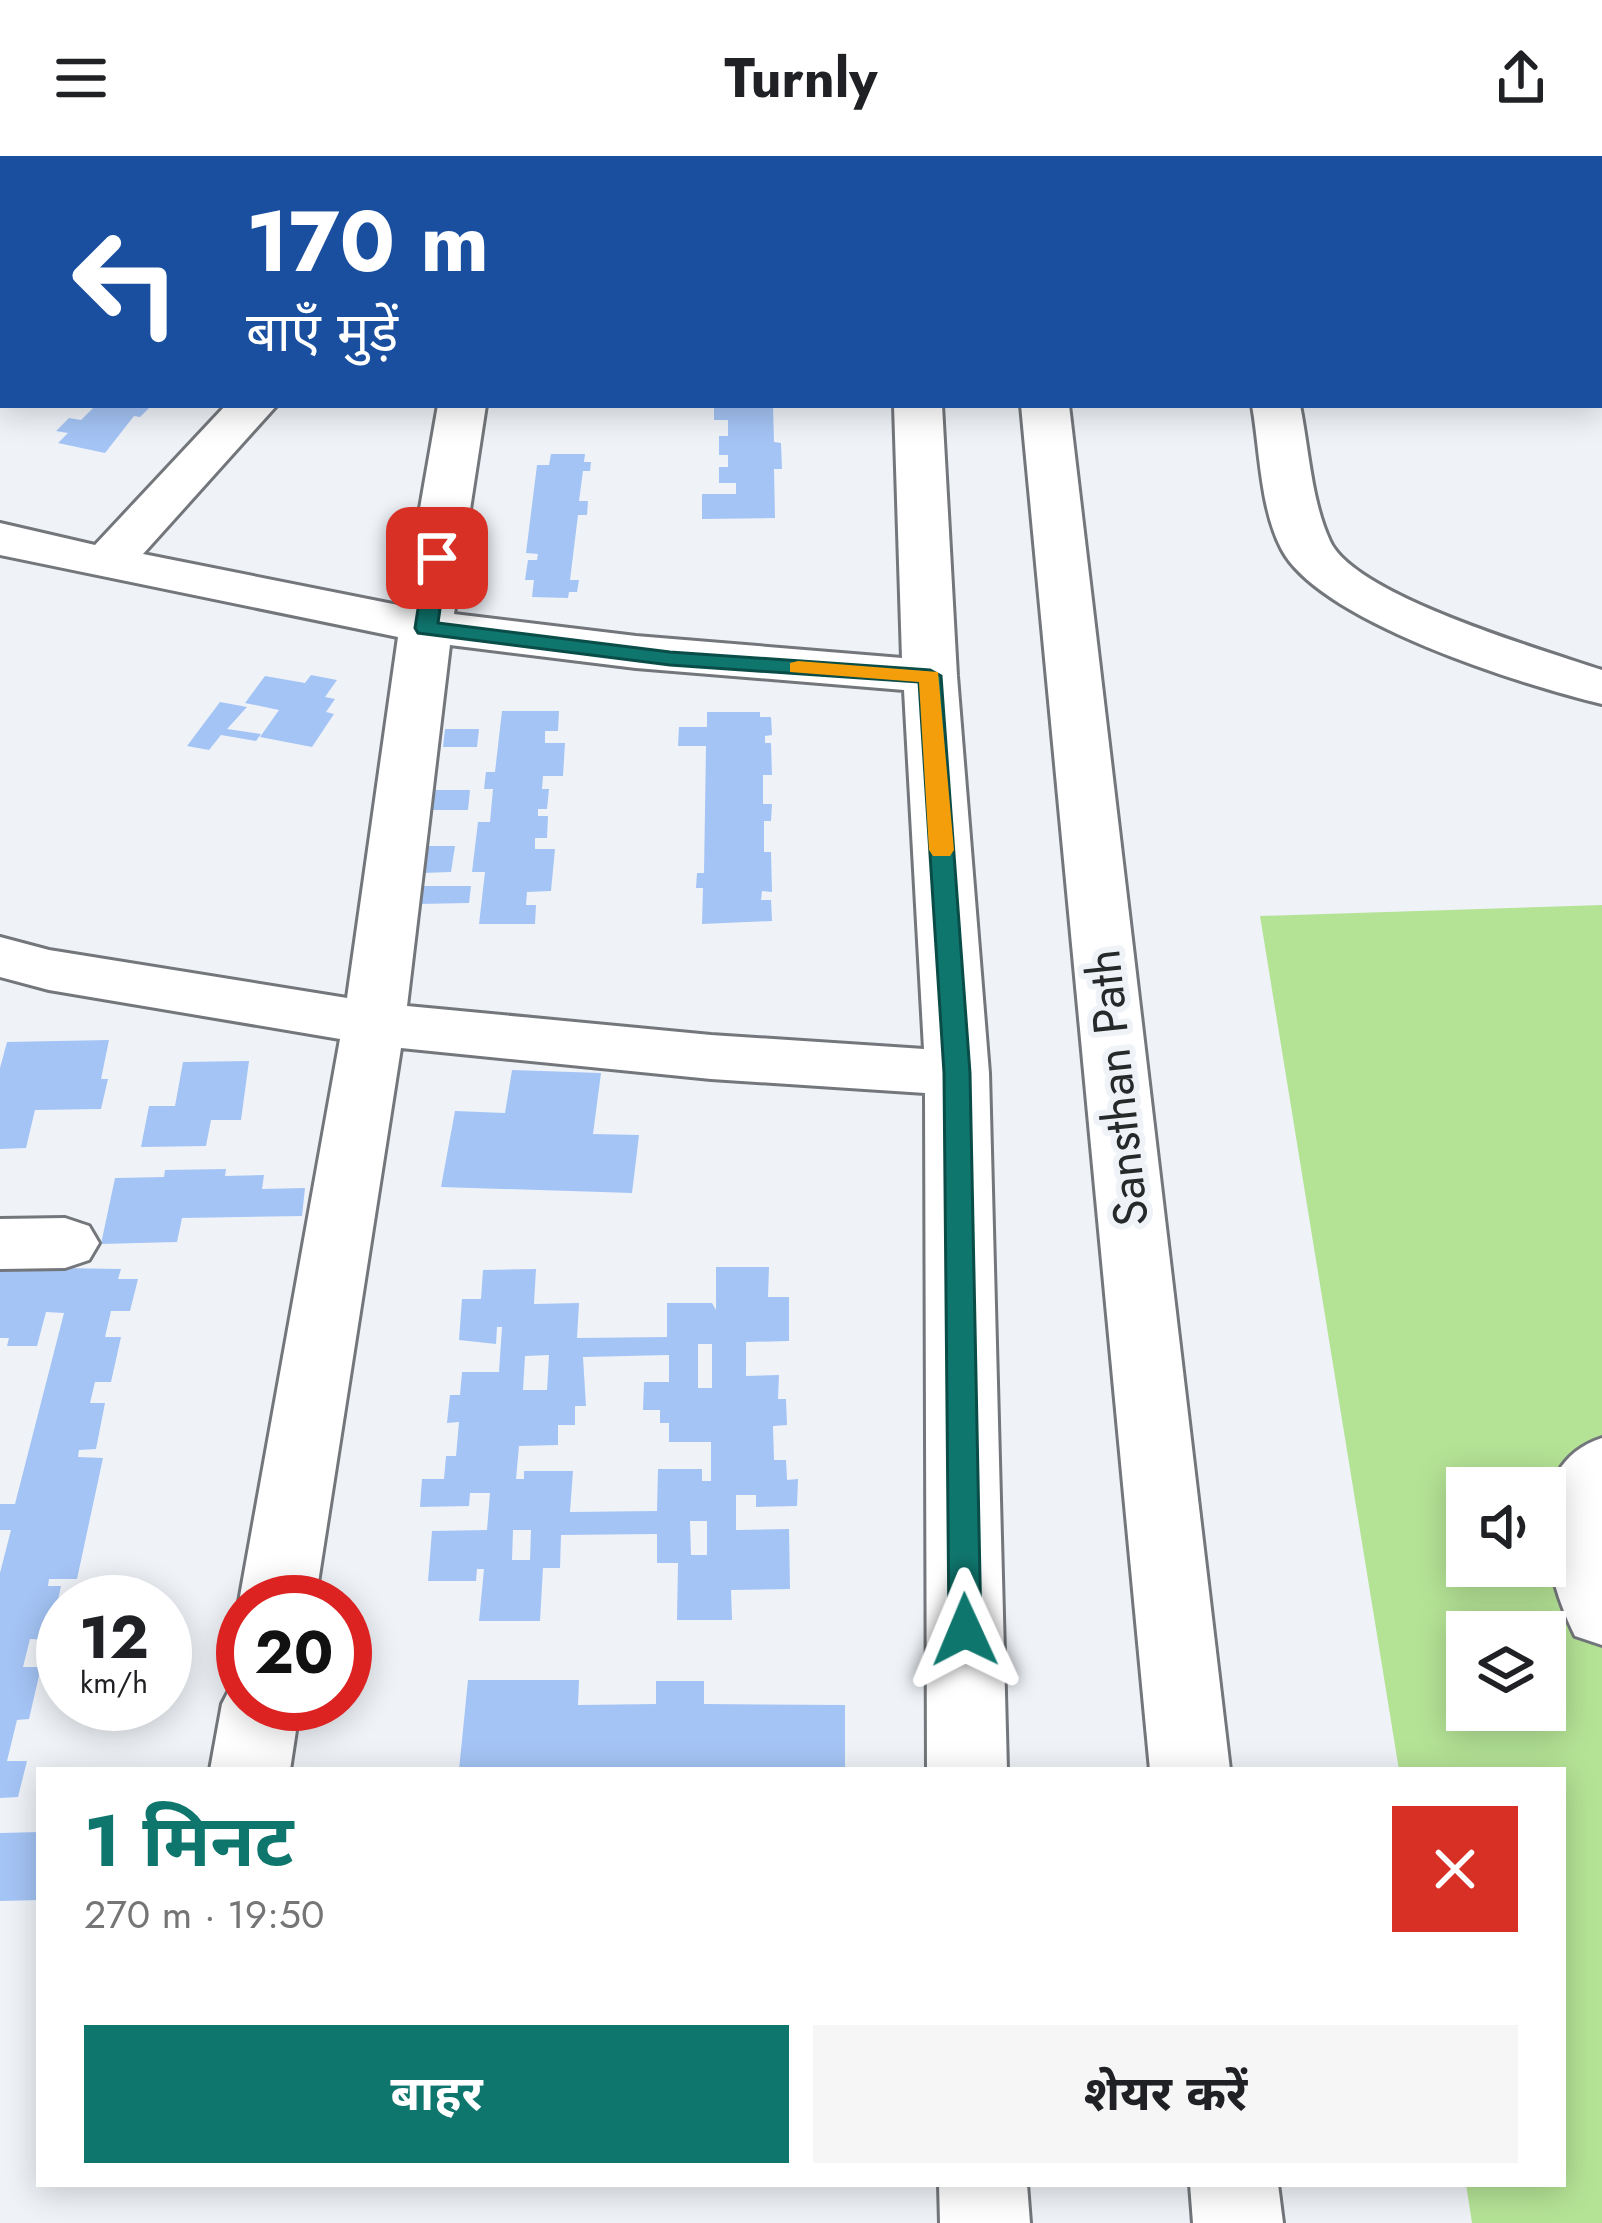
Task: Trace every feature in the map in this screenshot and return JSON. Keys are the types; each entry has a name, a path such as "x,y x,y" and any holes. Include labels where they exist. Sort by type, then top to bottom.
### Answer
{"street":[{"path":"108,561 250,408"},
{"path":"282,1575 374,1024 426,628 462,408"},
{"path":"918,408 930,676 957,1073 967,1767"},
{"name":"Sansthan Path","path":"1046,408 1190,1767"},
{"path":"1277,408 1307,551 1353,591 1389,610 1602,688"},
{"path":"0,538 271,601 426,628 670,659 930,676"},
{"path":"0,957 49,970 374,1024 711,1057 957,1073"},
{"path":"0,1244 65,1243"},
{"path":"1602,1466 1585,1484 1581,1532 1602,1614"},
{"path":"250,1767 256,1731"},
{"path":"983,2187 985,2223"},
{"path":"1234,2187 1238,2223"}],"green space":[{"path":"1602,905 1602,2223 1472,2223 1466,2187 1566,2187 1566,1767 1399,1767 1260,916"}],"building":[{"path":"93,408 149,408 140,417 134,416 105,453 58,443 68,433 56,431 69,418 81,420"},
{"path":"714,408 773,408 774,442 781,443 782,469 774,469 775,518 702,519 702,494 736,494 736,483 719,483 719,467 728,467 728,455 719,455 719,436 728,436 728,420 714,420"},
{"path":"551,454 585,454 584,462 591,462 590,471 583,471 579,501 588,501 587,515 578,515 570,580 579,580 577,592 569,592 568,598 532,597 534,580 525,580 528,560 537,560 538,554 526,553 537,465 549,465"},
{"path":"311,675 337,680 325,697 335,699 326,712 334,714 312,747 260,737 279,710 245,703 265,676 305,683"},
{"path":"220,702 247,707 227,729 261,734 256,741 221,735 209,750 187,746"},
{"path":"502,711 559,711 558,731 545,731 545,743 565,743 563,776 543,776 542,789 549,789 547,809 538,809 538,816 548,816 547,838 535,838 535,849 555,849 551,891 527,892 526,905 536,905 535,924 479,924 485,872 472,872 478,822 490,822 493,789 484,789 486,772 495,772"},
{"path":"707,712 760,712 760,717 771,717 772,735 765,736 765,743 771,743 772,775 763,775 763,804 772,804 771,821 764,821 764,852 771,852 772,892 762,891 761,900 771,900 772,921 702,924 703,888 696,888 697,873 704,873 706,746 678,746 679,727 707,727"},
{"path":"445,729 479,729 477,747 443,747"},
{"path":"427,790 470,790 468,810 424,810"},
{"path":"426,846 455,846 451,872 422,873"},
{"path":"420,886 471,886 469,903 418,904"},
{"path":"109,1040 101,1109 35,1110 26,1148 0,1149 0,1068 7,1042"},
{"path":"249,1061 241,1120 211,1120 206,1146 141,1147 149,1106 175,1106 183,1062"},
{"path":"512,1070 601,1073 593,1134 639,1135 632,1193 441,1187 455,1111 505,1113"},
{"path":"226,1169 225,1176 264,1175 262,1189 305,1188 302,1216 182,1218 177,1242 101,1244 115,1178 164,1177 165,1170"},
{"path":"61,1263 59,1268 121,1269 118,1279 138,1279 130,1311 111,1311 105,1337 121,1337 111,1382 95,1382 90,1403 105,1403 96,1449 79,1450 78,1457 103,1458 78,1575 36,1575 36,1639 30,1639 23,1667 36,1667 36,1689 29,1719 17,1720 7,1761 27,1761 18,1797 0,1798 0,1573 11,1530 0,1530 0,1504 15,1504 64,1313 46,1312 37,1346 7,1346 9,1338 0,1338 0,1268"},
{"path":"716,1267 769,1267 768,1297 789,1297 789,1341 746,1342 746,1376 779,1375 778,1399 786,1399 787,1425 773,1426 774,1460 786,1460 787,1480 798,1479 797,1506 756,1507 756,1495 736,1495 736,1530 789,1529 790,1589 731,1590 732,1620 677,1620 678,1563 657,1563 657,1534 561,1535 560,1568 543,1568 540,1621 479,1621 484,1569 477,1569 476,1581 428,1581 432,1531 487,1530 490,1493 470,1493 469,1506 420,1507 422,1479 444,1479 446,1456 456,1456 459,1422 447,1423 450,1395 460,1395 462,1372 499,1372 502,1327 497,1327 496,1344 459,1340 462,1299 481,1299 483,1270 536,1269 534,1304 579,1303 577,1338 667,1337 667,1303 712,1303 716,1310","holes":["698,1344 712,1344 712,1388 698,1388","549,1355 547,1390 523,1390 525,1356","669,1355 669,1382 644,1382 643,1410 660,1410 660,1423 669,1423 669,1442 711,1442 711,1481 702,1481 702,1469 658,1469 657,1511 570,1512 573,1471 524,1471 524,1479 516,1479 519,1446 558,1445 558,1425 575,1425 575,1406 586,1406 583,1357","690,1521 707,1521 707,1555 691,1555","513,1530 531,1530 530,1560 512,1560"]},
{"path":"468,1680 579,1680 578,1705 656,1704 656,1681 704,1681 704,1704 845,1705 845,1767 459,1767"},
{"path":"36,1832 36,1900 0,1901 0,1833"}],"slow traffic":[{"path":"798,667 930,676 942,850"}],"route":[{"path":"437,558 426,628 670,659 930,676 957,1073 965,1630"}]}
